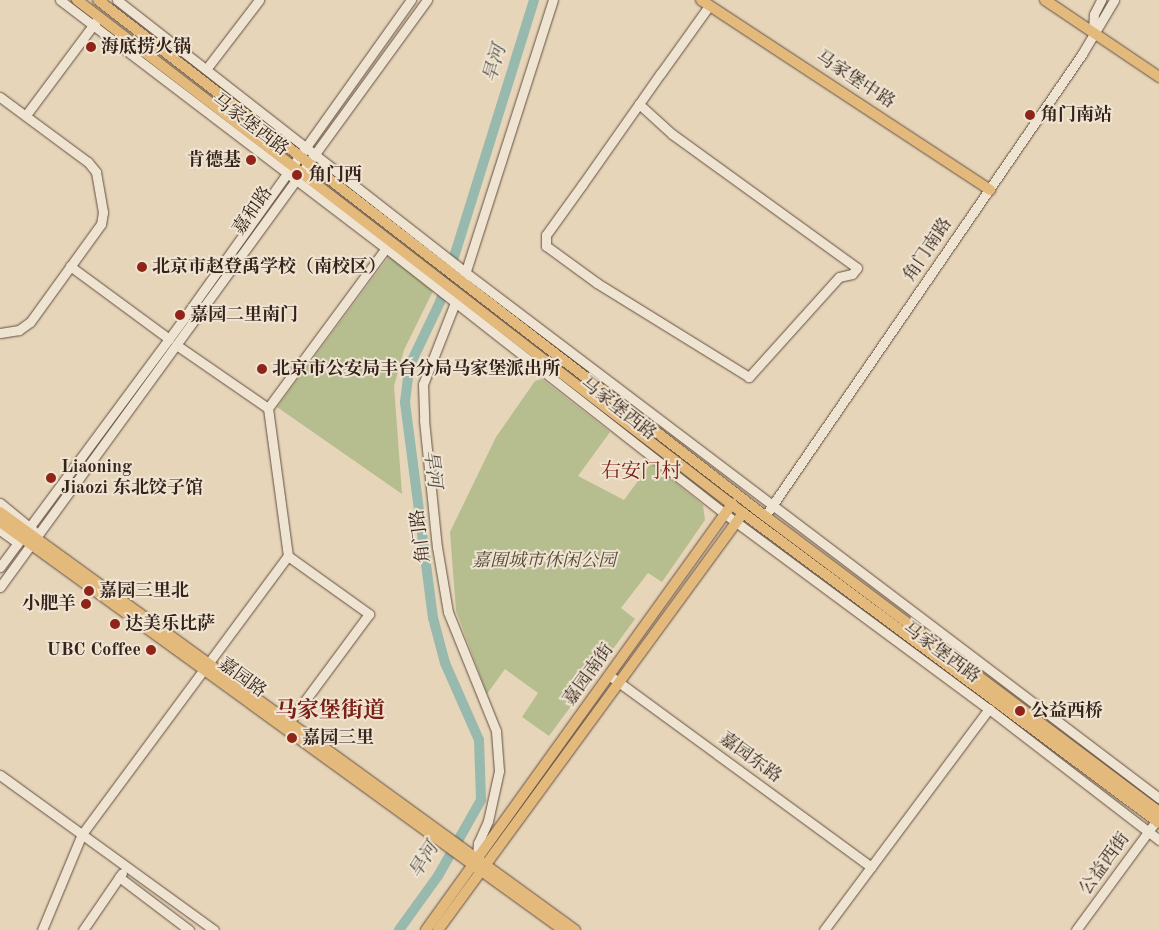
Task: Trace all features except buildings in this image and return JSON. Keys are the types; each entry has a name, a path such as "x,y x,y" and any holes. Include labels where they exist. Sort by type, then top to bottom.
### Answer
{"main road":[{"name":"马家堡西路","path":"77,0 96,21 289,170 437,269 462,275 765,516 1158,818"},
{"name":"马家堡西路","path":"98,0 304,158 437,269 455,297 743,513 1158,818"},
{"path":"1045,0 1159,77"},
{"name":"马家堡中路","path":"705,3 990,190"},
{"name":"嘉园南街","path":"475,862 732,504"},
{"name":"嘉园路","path":"0,512 27,536 442,837"},
{"name":"嘉园南街","path":"475,862 619,682 743,513"},
{"name":"嘉园路","path":"0,522 27,536"},
{"name":"嘉园路","path":"206,667 289,722 563,930"},
{"name":"嘉园路","path":"475,862 575,930"},
{"name":"角门路","path":"426,930 475,862"},
{"name":"角门路","path":"438,930 475,862"}],"street":[{"name":"马家堡西路","path":"60,0 96,21"},
{"name":"马家堡西路","path":"117,0 315,152 437,269"},
{"path":"207,68 259,0"},
{"name":"嘉和路","path":"27,536 178,346 298,176 306,146 411,0"},
{"name":"嘉和路","path":"27,536 289,170 315,152 427,0"},
{"path":"462,275 553,0"},
{"path":"1093,33 1094,14 1101,0"},
{"name":"角门南路","path":"765,516 990,190 1114,0"},
{"path":"639,104 672,134 857,268 852,274 839,277 749,377 605,288 546,246 546,235 639,104 705,3"},
{"path":"26,115 96,21"},
{"path":"0,96 88,162 96,172 103,212 101,224 30,322 19,330 0,333"},
{"name":"马家堡西路","path":"298,176 386,248 437,269"},
{"path":"42,930 82,834 288,556 268,408 386,248"},
{"path":"70,266 169,339"},
{"name":"马家堡西路","path":"462,275 774,505 1159,798"},
{"name":"马家堡西路","path":"455,297 736,522 989,709 1159,840"},
{"name":"角门路","path":"455,297 423,384 424,420 437,547 448,612 496,731 499,771 488,821 478,843 475,862"},
{"path":"178,346 268,408"},
{"path":"0,503 27,536"},
{"path":"0,530 27,536"},
{"path":"0,567 27,536"},
{"path":"0,588 27,536"},
{"path":"288,556 369,614 289,722"},
{"name":"嘉园东路","path":"609,674 871,867"},
{"path":"824,930 989,709"},
{"path":"0,775 214,930"},
{"name":"公益西街","path":"1076,930 1158,818"},
{"path":"83,930 126,866"},
{"path":"119,877 189,930"}],"green space":[{"path":"390,255 433,291 404,350 394,386 402,494 277,407"},
{"name":"嘉囿城市休闲公园","path":"542,379 610,432 578,476 624,500 651,463 703,505 705,520 662,582 648,573 621,608 635,619 549,736 522,717 538,693 505,669 487,694 456,611 450,532 496,437 535,381"}],"waterway":[{"name":"旱河","path":"399,930 438,876 481,800 479,740 445,663 433,618 405,402 409,367 440,302 534,0"}],"place":[{"name":"海底捞火锅","path":"91,47"},
{"name":"角门南站","path":"1030,115"},
{"name":"肯德基","path":"251,160"},
{"name":"角门西","path":"297,175"},
{"name":"北京市赵登禹学校（南校区）","path":"142,267"},
{"name":"嘉园二里南门","path":"180,315"},
{"name":"北京市公安局丰台分局马家堡派出所","path":"262,369"},
{"name":"Liaoning Jiaozi 东北饺子馆","path":"51,478"},
{"name":"嘉园三里北","path":"89,591"},
{"name":"小肥羊","path":"86,604"},
{"name":"达美乐比萨","path":"115,624"},
{"name":"UBC Coffee","path":"151,650"},
{"name":"公益西桥","path":"1020,711"},
{"name":"嘉园三里","path":"292,738"}],"district":[{"name":"右安门村","path":"641,472"},
{"name":"马家堡街道","path":"330,712"}]}
